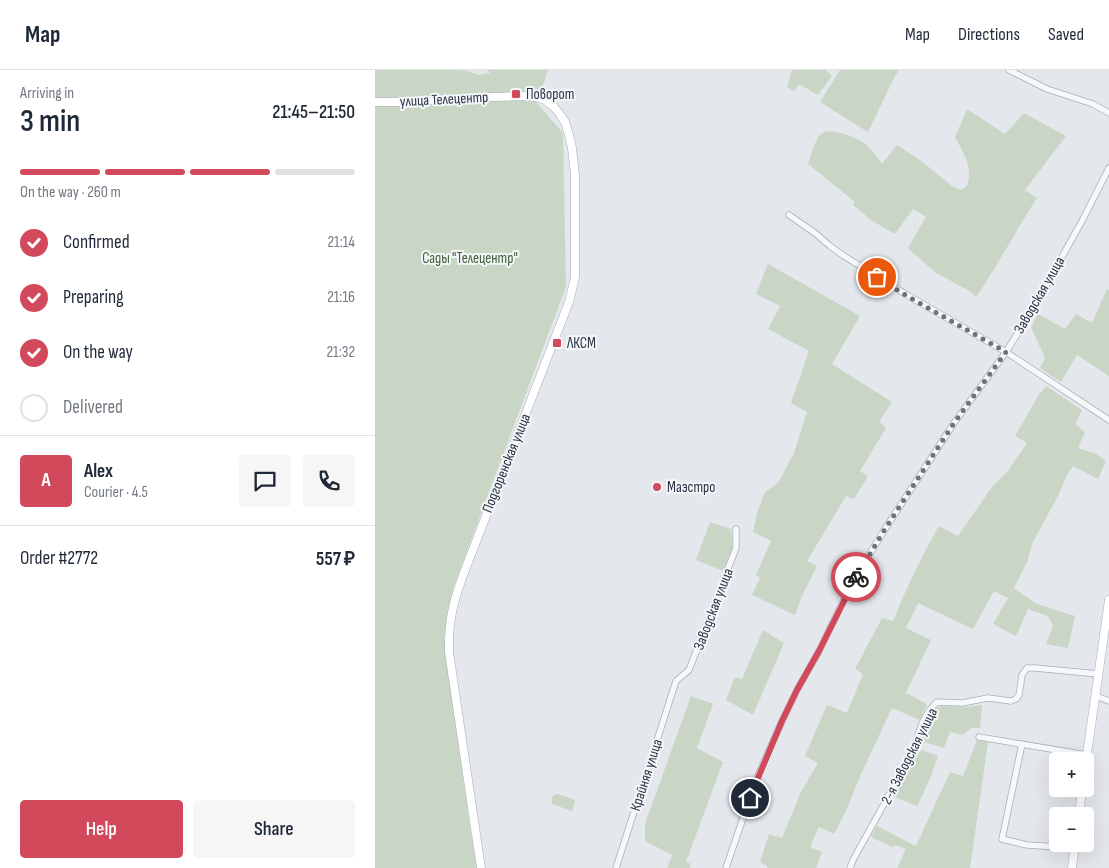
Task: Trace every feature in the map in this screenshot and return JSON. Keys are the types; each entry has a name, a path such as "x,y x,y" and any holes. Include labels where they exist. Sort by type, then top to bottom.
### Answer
{"street":[{"path":"1009,70 1047,89 1093,104 1109,112"},
{"name":"Подгоренская улица","path":"481,868 449,652 451,612 454,598 484,518 569,302 575,277 575,174 572,148 565,122 559,113 545,100 532,96 513,97"},
{"name":"улица Телецентр","path":"375,102 513,97"},
{"name":"Заводская улица","path":"726,868 757,780 779,727 853,582 954,423 1006,352 1082,221 1109,168"},
{"path":"789,214 830,246 869,272 907,296 1006,352 1109,420"},
{"name":"Заводская улица","path":"675,682 689,670 736,548 736,529"},
{"path":"1087,752 1109,600"},
{"name":"2-я Заводская улица","path":"850,868 915,748 917,735 930,709 937,702 962,703 988,698 1011,701 1019,695 1022,675 1027,668 1099,674"},
{"name":"Крайняя улица","path":"616,868 675,682"},
{"path":"1096,696 1109,701"},
{"path":"979,737 1069,752"},
{"path":"1022,744 1002,839 1049,847"},
{"path":"1072,868 1074,852"}],"green space":[{"name":"Сады \"Телецентр\"","path":"375,70 455,70 468,71 479,75 490,73 488,70 548,70 537,103 563,133 566,287 453,588 444,638 477,868 375,868"},
{"path":"792,70 826,70 832,76 818,95 799,84 794,91 787,87"},
{"path":"840,70 899,70 868,132 820,102"},
{"path":"967,109 1005,134 1024,113 1066,136 1025,190 1037,198 976,297 968,290 936,273 908,248 926,217 913,209 895,234 871,220 853,205 855,202 808,164 818,137 824,133 835,132 849,135 864,143 882,164 897,145 920,160 952,186 961,190 967,186 969,173 967,161 955,137"},
{"path":"768,264 860,316 832,364 892,402 879,422 886,428 860,471 868,476 854,499 846,496 807,561 817,566 795,615 752,595 760,578 756,575 771,541 753,532 758,510 765,492 778,483 794,453 807,412 791,403 809,351 768,329 780,306 756,294"},
{"path":"1107,289 1109,290 1109,376 1077,355 1061,382 1040,368 1045,358 1031,327 1038,314 1065,329 1076,314 1092,323"},
{"path":"1046,386 1082,410 1075,424 1085,432 1078,448 1096,454 1106,461 1098,479 1073,466 1033,542 1027,562 1014,588 1037,604 1075,616 1068,648 1046,644 1053,626 1048,616 1028,609 1016,636 993,624 1008,598 994,591 973,629 918,603 906,628 931,640 906,693 927,704 920,720 892,708 834,834 819,827 810,847 822,852 816,868 767,868 767,866 760,862 769,834 782,838 801,792 818,763 805,756 827,705 847,713 863,674 855,669 882,618 893,621 914,573 939,526 958,536 992,487 1007,472 1027,443 1015,436 1038,396"},
{"path":"710,522 731,529 733,547 723,571 696,560"},
{"path":"763,630 784,643 753,715 726,700 735,677 742,679"},
{"path":"691,696 713,704 697,748 723,762 686,862 691,864 690,868 667,868 672,856 676,857 645,841 645,824"},
{"path":"982,705 980,728 972,728 962,735 950,732 944,748 924,742 921,738 936,708 942,706 964,707"},
{"path":"977,740 988,742 970,868 897,868 906,849 895,845 892,847 871,837 877,826 916,846 950,772 963,776"},
{"path":"922,750 938,756 930,779 917,806 892,796 917,754"},
{"path":"558,794 575,800 572,811 552,804 552,797"}],"way so far":[{"path":"856,577 954,423 1006,352 877,277"}],"place":[{"name":"Поворот","path":"516,94"},
{"name":"ЛКСМ","path":"557,343"},
{"name":"Маэстро","path":"657,487"}],"route":[{"path":"750,798 782,721 856,577"}]}
